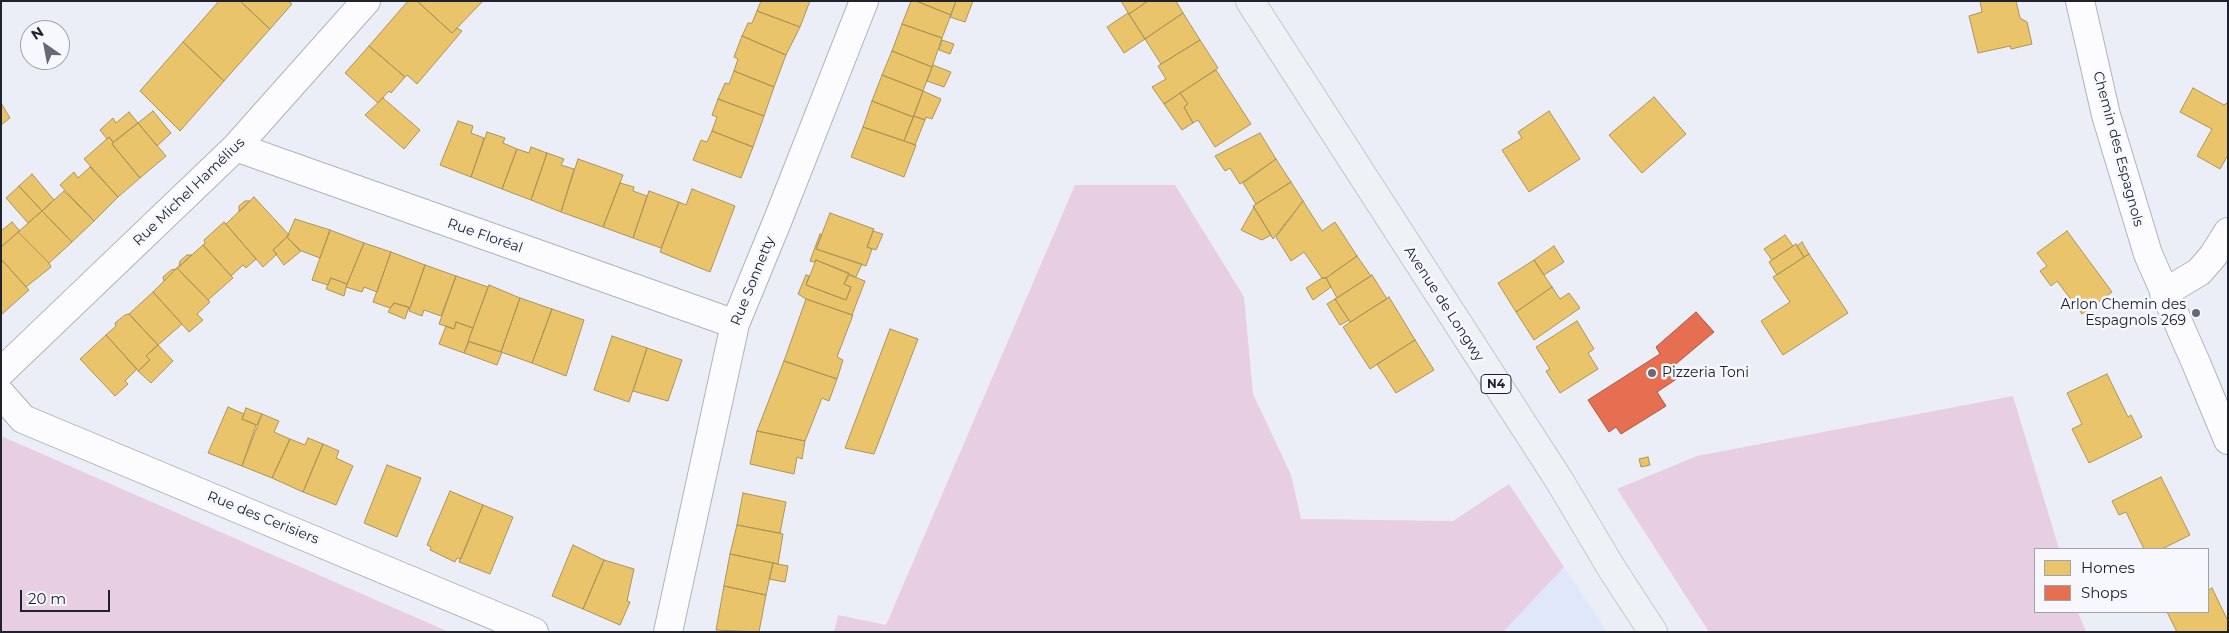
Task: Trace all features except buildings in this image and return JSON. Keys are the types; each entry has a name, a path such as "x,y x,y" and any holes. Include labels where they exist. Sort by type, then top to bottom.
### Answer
{"main road":[{"name":"Avenue de Longwy","path":"1250,1 1559,480 1612,569 1653,632"}],"street":[{"name":"Rue Michel Hamélius","path":"1,372 236,147 366,1"},
{"name":"Rue Sonnetty","path":"668,632 735,324 778,222 864,1"},
{"name":"Chemin des Espagnols","path":"2080,1 2106,115 2148,254 2228,440"},
{"name":"Rue Floréal","path":"236,147 735,324"},
{"path":"2164,293 2199,272 2213,256 2228,232"},
{"name":"Rue des Cerisiers","path":"1,394 23,420 534,632"}],"shaded area":[{"path":"1075,185 1175,185 1244,297 1253,394 1291,475 1301,519 1453,521 1509,484 1564,567 1503,632 834,632 838,615 886,625"},
{"path":"2013,396 2059,548 2034,548 2034,613 2078,613 2086,632 1709,632 1617,489 1697,456"},
{"path":"1,436 449,632 1,632"},
{"path":"1564,567 1607,632 1503,632"}],"place":[{"name":"Arlon Chemin des Espagnols 269","path":"2196,313"},
{"name":"Pizzeria Toni","path":"1652,373"}]}
